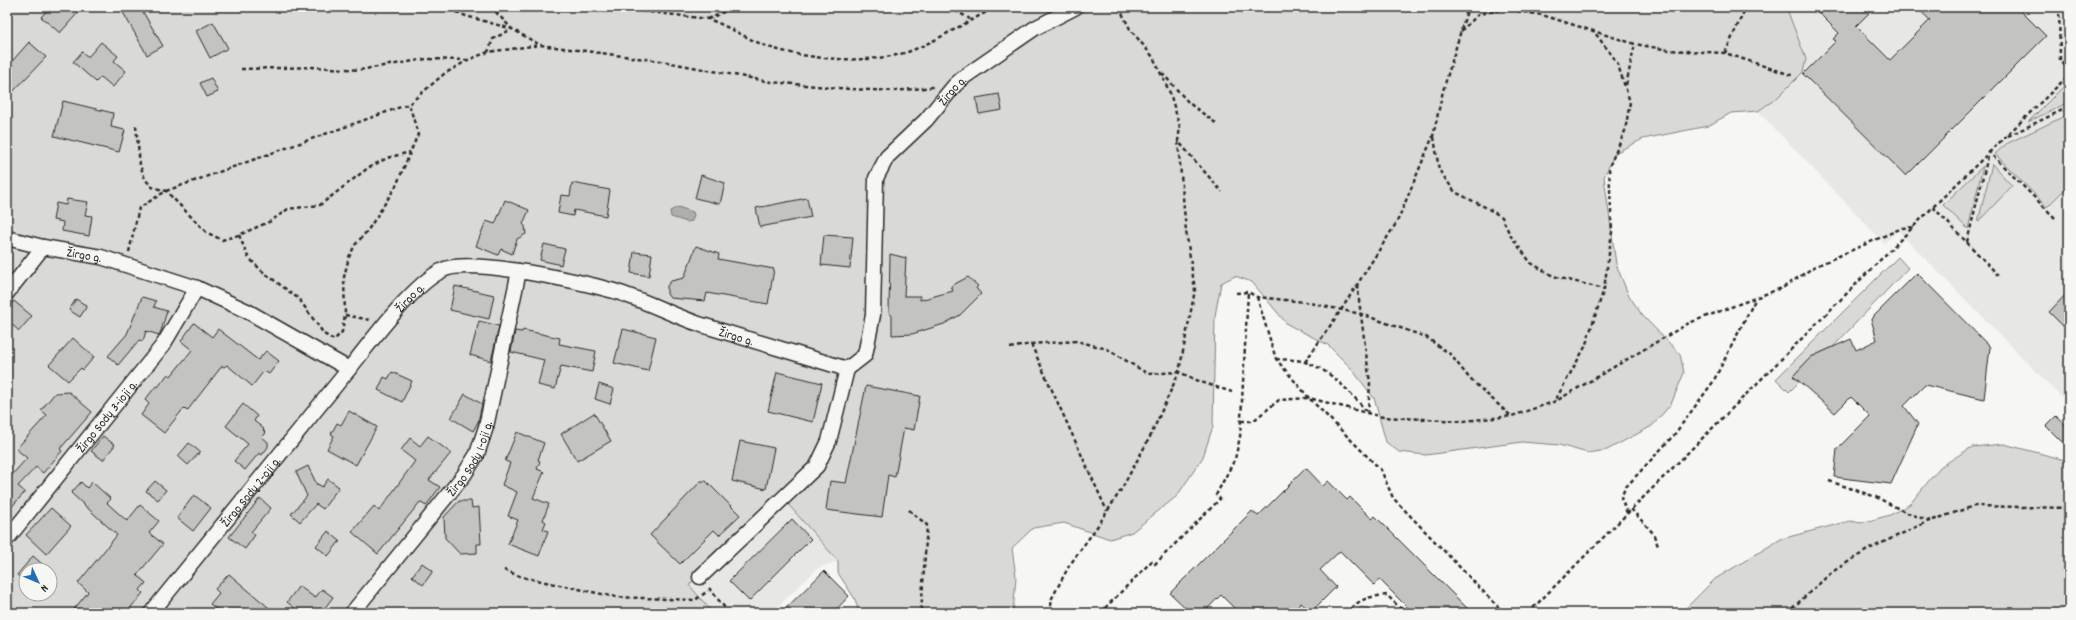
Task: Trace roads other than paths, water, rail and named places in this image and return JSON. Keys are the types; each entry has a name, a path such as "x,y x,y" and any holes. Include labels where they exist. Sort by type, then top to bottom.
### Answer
{"street":[{"name":"Žirgo g.","path":"7,238 43,247 101,258 197,288 247,311 348,368 423,284 444,270 458,265 519,271 615,292 675,316 847,369 865,355 873,315 876,178 887,157 926,120 955,85 1035,28 1076,7"},
{"path":"7,293 43,247"},
{"name":"Žirgo Sodų 1-oji g.","path":"352,613 464,475 477,454 486,427 519,271"},
{"name":"Žirgo Sodų 3-ioji g.","path":"7,539 163,345 197,288"},
{"name":"Žirgo Sodų 2-oji g.","path":"151,613 348,368"},
{"path":"700,577 817,466 829,441 847,369"}]}
